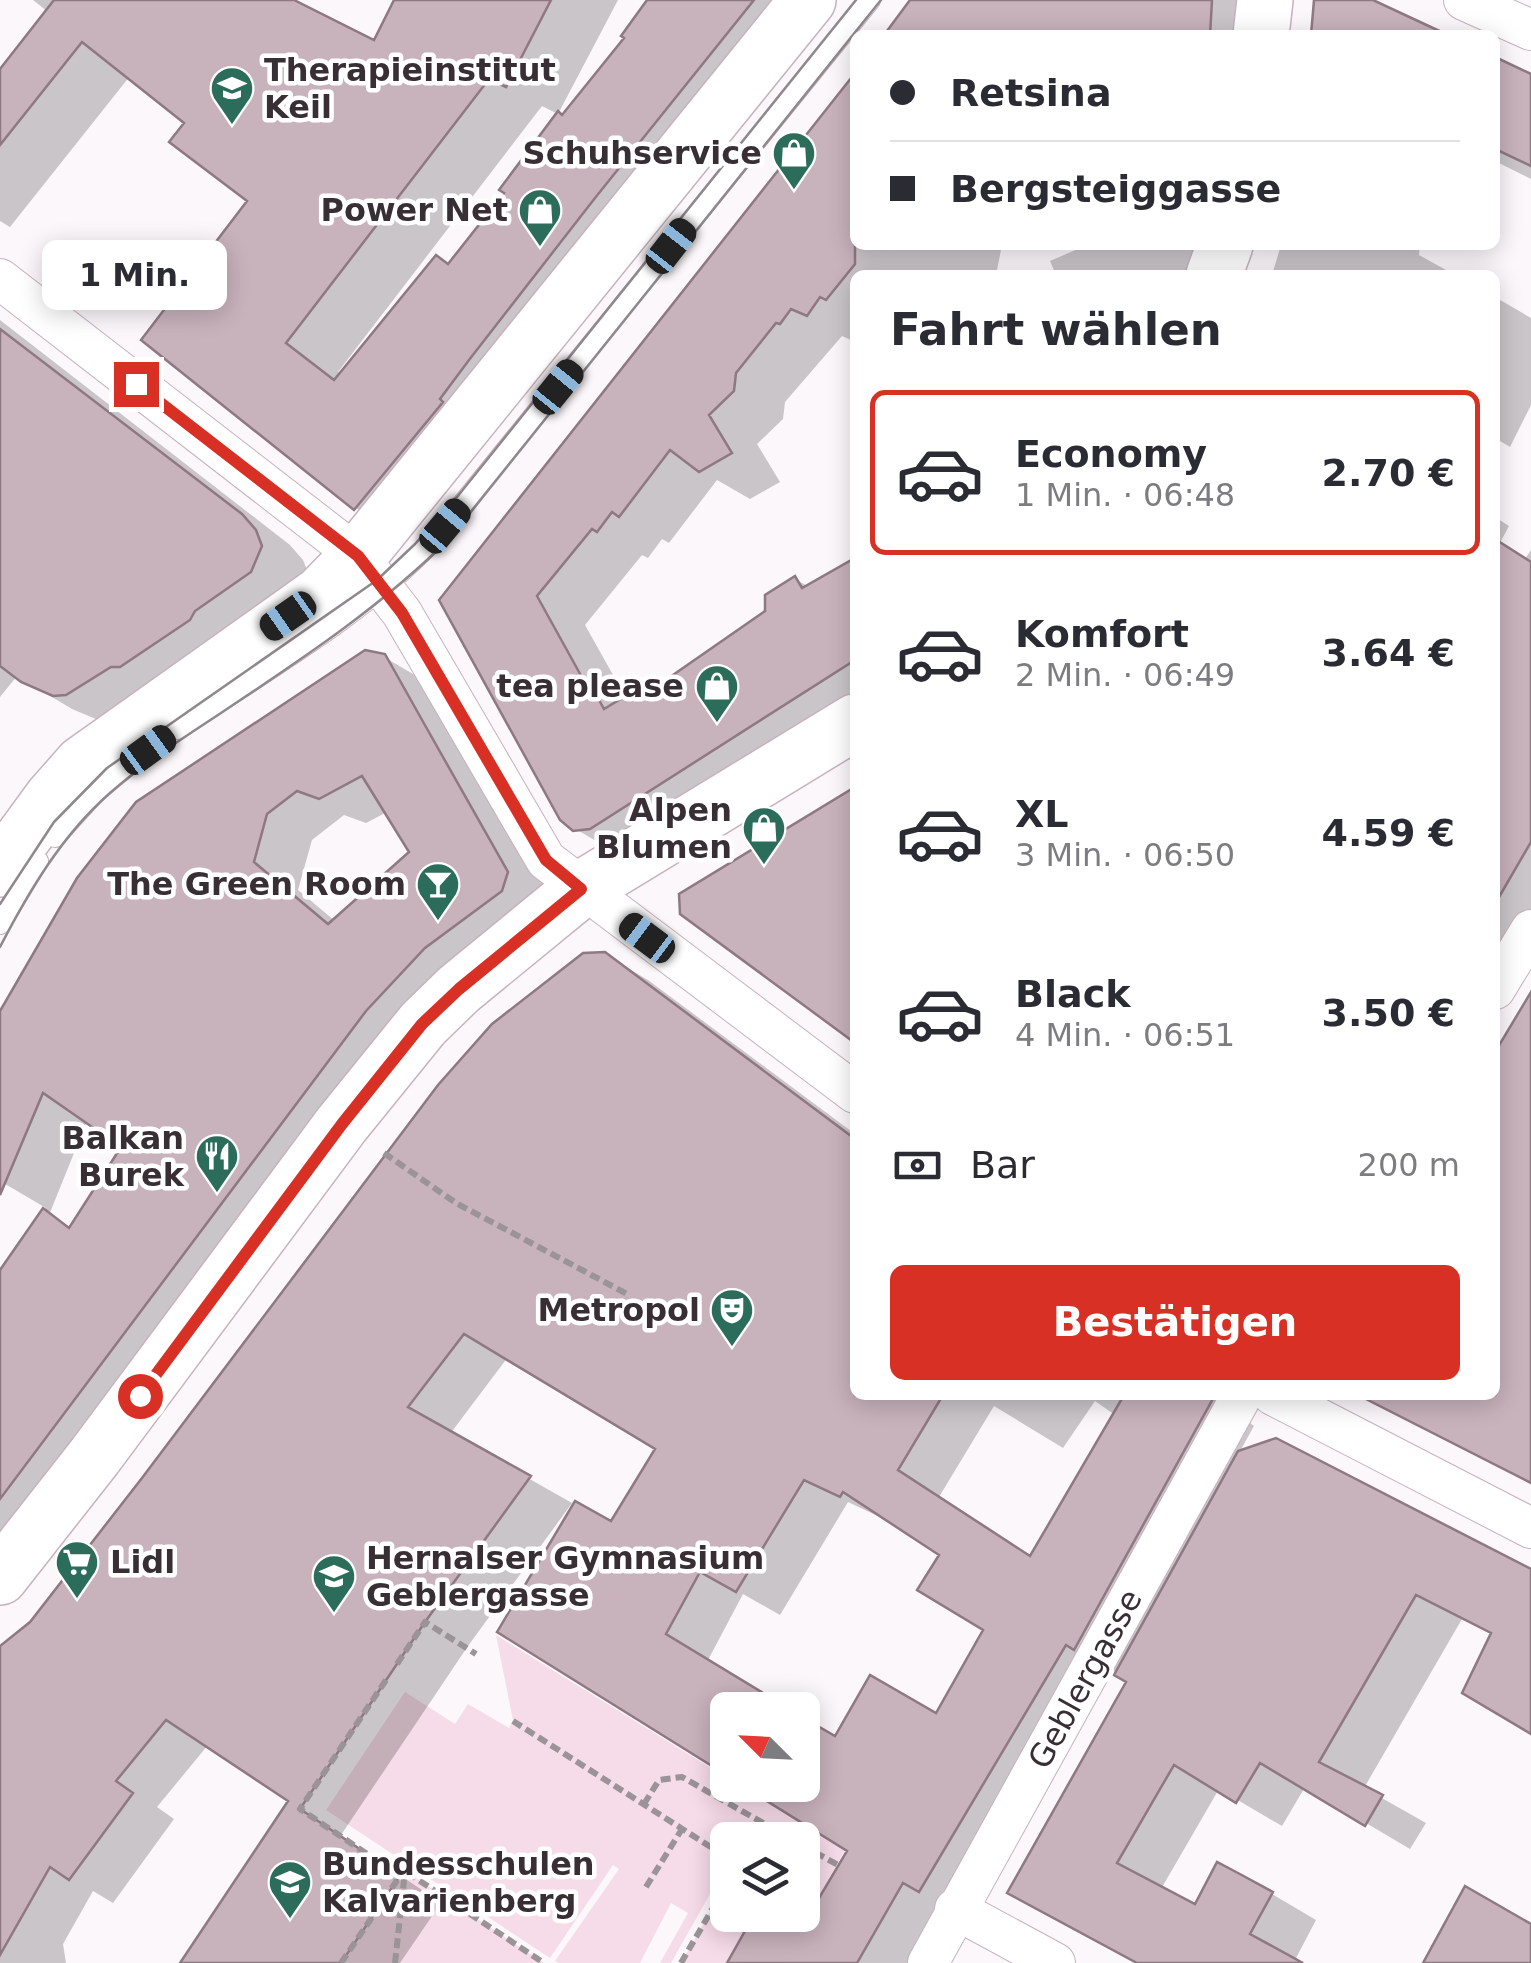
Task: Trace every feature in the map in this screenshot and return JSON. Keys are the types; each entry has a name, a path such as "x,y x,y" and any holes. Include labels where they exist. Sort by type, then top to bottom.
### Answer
{"main road":[{"path":"0,870 82,764 321,594 370,572 808,0"},
{"path":"1262,30 1265,0"},
{"path":"0,1576 394,1058 459,989 581,889 850,725"}],"street":[{"path":"1464,0 1531,30"},
{"path":"0,279 370,572 411,629 546,860 850,1089"},
{"path":"1500,983 1528,944"},
{"name":"Geblergasse","path":"928,1963 1239,1400"},
{"path":"1283,1400 1531,1528"},
{"path":"956,1909 1056,1963"}],"lane":[{"path":"0,924 49,844 126,765 370,572 416,559 870,0"}],"path":[{"path":"378,1148 456,1203 628,1296"},
{"path":"397,1664 425,1622 476,1654"},
{"path":"386,1680 300,1808 544,1963"},
{"path":"514,1720 710,1847"},
{"path":"644,1804 659,1780 682,1777 761,1822"},
{"path":"646,1887 682,1829"},
{"path":"820,1855 838,1865"},
{"path":"341,1963 402,1874"},
{"path":"395,1963 402,1874"},
{"path":"681,1963 710,1913"}],"shaded area":[{"path":"496,1635 710,1767 710,1802 767,1802 799,1822 710,1822 710,1894 671,1963 660,1963 688,1913 671,1903 640,1963 559,1963 555,1961 619,1869 613,1865 550,1958 326,1810 405,1692 455,1724 468,1704 509,1728 513,1720"},
{"path":"820,1835 845,1850 820,1896"},
{"path":"405,1871 544,1963 343,1963"},
{"path":"710,1912 710,1932 744,1932 727,1963 681,1963"}],"building":[{"path":"54,0 294,0 374,40 394,0 551,0 506,87 489,79 286,343 334,380 436,255 448,264 504,193 499,190 558,111 562,115 624,38 621,36 647,0 754,0 469,360 440,399 443,402 354,510 141,340 247,201 169,142 184,123 82,42 0,145 0,69"},
{"path":"910,0 1212,0 1210,30 888,30"},
{"path":"1314,0 1373,0 1437,30 1311,30"},
{"path":"1500,59 1531,74 1531,166 1500,151"},
{"path":"850,79 850,250 855,250 855,264 826,300 820,297 807,316 791,309 736,373 734,391 709,415 732,453 699,472 670,450 619,517 612,512 597,532 592,529 537,596 604,709 642,686 647,693 765,611 765,595 795,576 802,588 850,561 850,663 590,829 573,831 560,820 439,600"},
{"path":"0,329 242,514 256,530 262,546 251,572 195,611 190,620 120,667 111,667 66,695 53,696 21,682 0,666"},
{"path":"1500,542 1531,562 1531,842 1500,895"},
{"path":"365,650 385,654 508,872 502,891 425,948 366,1011 0,1499 0,1270 43,1208 69,1228 121,1147 43,1093 0,1195 0,1011 77,878 136,802","holes":["362,776 409,852 328,924 254,862 267,814 297,791 319,799"]},
{"path":"850,790 850,1039 680,914 679,894"},
{"path":"605,952 850,1135 850,1400 940,1400 898,1470 1030,1556 1121,1400 1212,1400 1074,1650 1066,1645 919,1892 903,1883 857,1963 727,1963 744,1932 820,1932 820,1896 847,1851 820,1834 820,1822 800,1822 768,1802 820,1802 820,1727 835,1736 870,1675 936,1713 983,1630 917,1590 939,1555 843,1492 840,1497 804,1480 736,1592 700,1572 666,1634 761,1692 710,1692 710,1765 497,1632 575,1501 611,1521 655,1449 464,1334 408,1407 531,1476 425,1622 300,1809 400,1876 341,1963 180,1963 288,1801 166,1720 116,1781 133,1793 69,1880 50,1867 0,1955 0,1646 30,1622 438,1085 492,1024 583,953"},
{"path":"1531,992 1531,1483 1368,1400 1500,1400 1500,1044"},
{"path":"1276,1438 1531,1569 1531,1734 1462,1693 1491,1633 1416,1595 1319,1762 1383,1795 1365,1826 1260,1763 1236,1803 1174,1765 1117,1863 1195,1904 1217,1862 1238,1873 1273,1892 1250,1934 1303,1963 1137,1963 1007,1893 1126,1682 1114,1675 1238,1451"},
{"path":"1465,1886 1531,1924 1531,1963 1423,1963"}],"tram line":[{"path":"0,904 54,822 107,768 377,580 415,544 457,497 856,0"},
{"path":"857,30 881,0"},
{"path":"0,947 48,865 110,793 164,751 340,631 397,587 450,538 850,39"}],"place":[{"name":"Therapieinstitut Keil","path":"232,126"},
{"name":"Schuhservice","path":"794,191"},
{"name":"Power Net","path":"540,248"},
{"name":"tea please","path":"717,724"},
{"name":"Alpen Blumen","path":"764,866"},
{"name":"The Green Room","path":"438,922"},
{"name":"Balkan Burek","path":"217,1194"},
{"name":"Metropol","path":"732,1348"},
{"name":"Lidl","path":"77,1600"},
{"name":"Hernalser Gymnasium Geblergasse","path":"334,1614"},
{"name":"Bundesschulen Kalvarienberg","path":"290,1920"}],"route":[{"path":"136,384 358,556 402,613 546,860 581,889 422,1024 342,1124 140,1396"}]}
